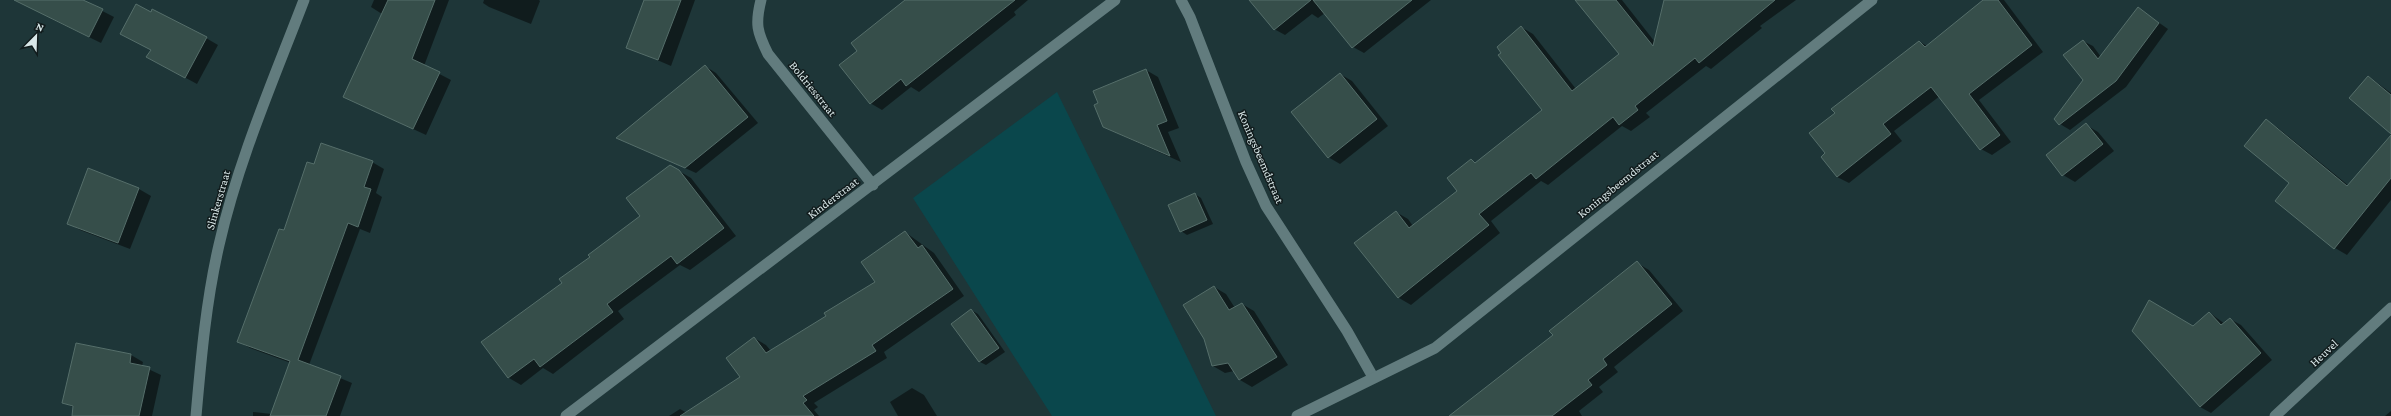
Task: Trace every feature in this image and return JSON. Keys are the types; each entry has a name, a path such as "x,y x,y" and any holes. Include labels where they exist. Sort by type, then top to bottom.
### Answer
{"street":[{"name":"Slinkerstraat","path":"196,416 202,340 218,246 237,178 304,0"},
{"name":"Boldriesstraat","path":"761,0 756,19 759,36 768,54 873,185"},
{"name":"Kinderstraat","path":"566,416 873,185 1115,0"},
{"name":"Koningsbeemdstraat","path":"1181,0 1190,17 1246,162 1266,206 1347,331 1373,377"},
{"name":"Koningsbeemdstraat","path":"1297,416 1338,397 1373,377 1435,348 1872,0"},
{"name":"Heuvel","path":"2275,416 2391,308"}],"shaded area":[{"path":"1057,92 1216,416 1052,416 913,198"}],"building":[{"path":"14,0 83,0 103,9 89,37"},
{"path":"388,0 435,0 412,59 440,72 413,129 343,97"},
{"path":"644,0 681,0 658,60 626,48"},
{"path":"905,0 1015,0 906,86 901,79 870,104 839,65 857,51 851,43"},
{"path":"1249,0 1311,0 1274,30"},
{"path":"1313,0 1412,0 1352,48"},
{"path":"1575,0 1616,0 1653,46 1664,0 1775,0 1699,63 1695,58 1635,106 1638,110 1619,125 1613,117 1536,179 1531,173 1479,214 1489,225 1398,298 1354,243 1396,211 1409,228 1457,191 1447,178 1471,159 1475,163 1542,110 1498,55 1501,53 1497,47 1521,26 1572,91 1619,54"},
{"path":"1983,0 1998,0 2032,45 1969,94 2000,135 1980,150 1931,87 1883,124 1891,134 1837,177 1821,157 1825,153 1809,133 1835,113 1831,109 1919,41 1925,47"},
{"path":"136,4 151,12 152,9 207,37 185,78 146,57 151,50 120,34"},
{"path":"2138,7 2159,23 2116,81 2059,125 2054,119 2083,80 2063,55 2083,40 2098,59"},
{"path":"705,65 748,117 685,168 616,138"},
{"path":"1146,69 1167,121 1157,125 1170,156 1103,127 1094,105 1098,103 1093,91"},
{"path":"1340,73 1377,119 1328,158 1291,112"},
{"path":"2368,76 2391,95 2391,134 2349,98"},
{"path":"2266,119 2347,186 2391,135 2391,178 2334,249 2275,201 2289,183 2244,146"},
{"path":"2086,123 2103,144 2062,176 2046,155"},
{"path":"321,143 373,161 364,187 371,189 358,227 348,223 298,360 341,376 326,416 270,416 290,361 237,342 279,229 284,230 307,162 314,164"},
{"path":"670,165 679,170 724,228 677,264 671,256 607,304 613,312 540,367 534,359 508,378 481,342 562,283 559,279 590,257 588,255 640,216 626,198"},
{"path":"88,168 139,188 118,243 67,224"},
{"path":"1195,193 1207,220 1180,232 1168,205"},
{"path":"905,231 918,248 922,245 953,289 872,345 876,351 803,396 807,400 803,403 814,416 680,416 740,377 726,358 754,337 766,353 826,316 824,313 875,282 861,262"},
{"path":"1637,261 1672,304 1603,359 1607,365 1588,380 1592,385 1552,416 1449,416 1553,335 1549,331"},
{"path":"1214,286 1229,310 1242,303 1277,357 1239,380 1228,363 1212,366 1204,339 1183,305"},
{"path":"2149,300 2193,326 2209,312 2221,325 2230,318 2261,353 2200,407 2132,331"},
{"path":"971,309 999,348 979,362 951,324"},
{"path":"76,343 131,354 130,363 150,367 139,416 72,416 73,406 62,403"}]}
